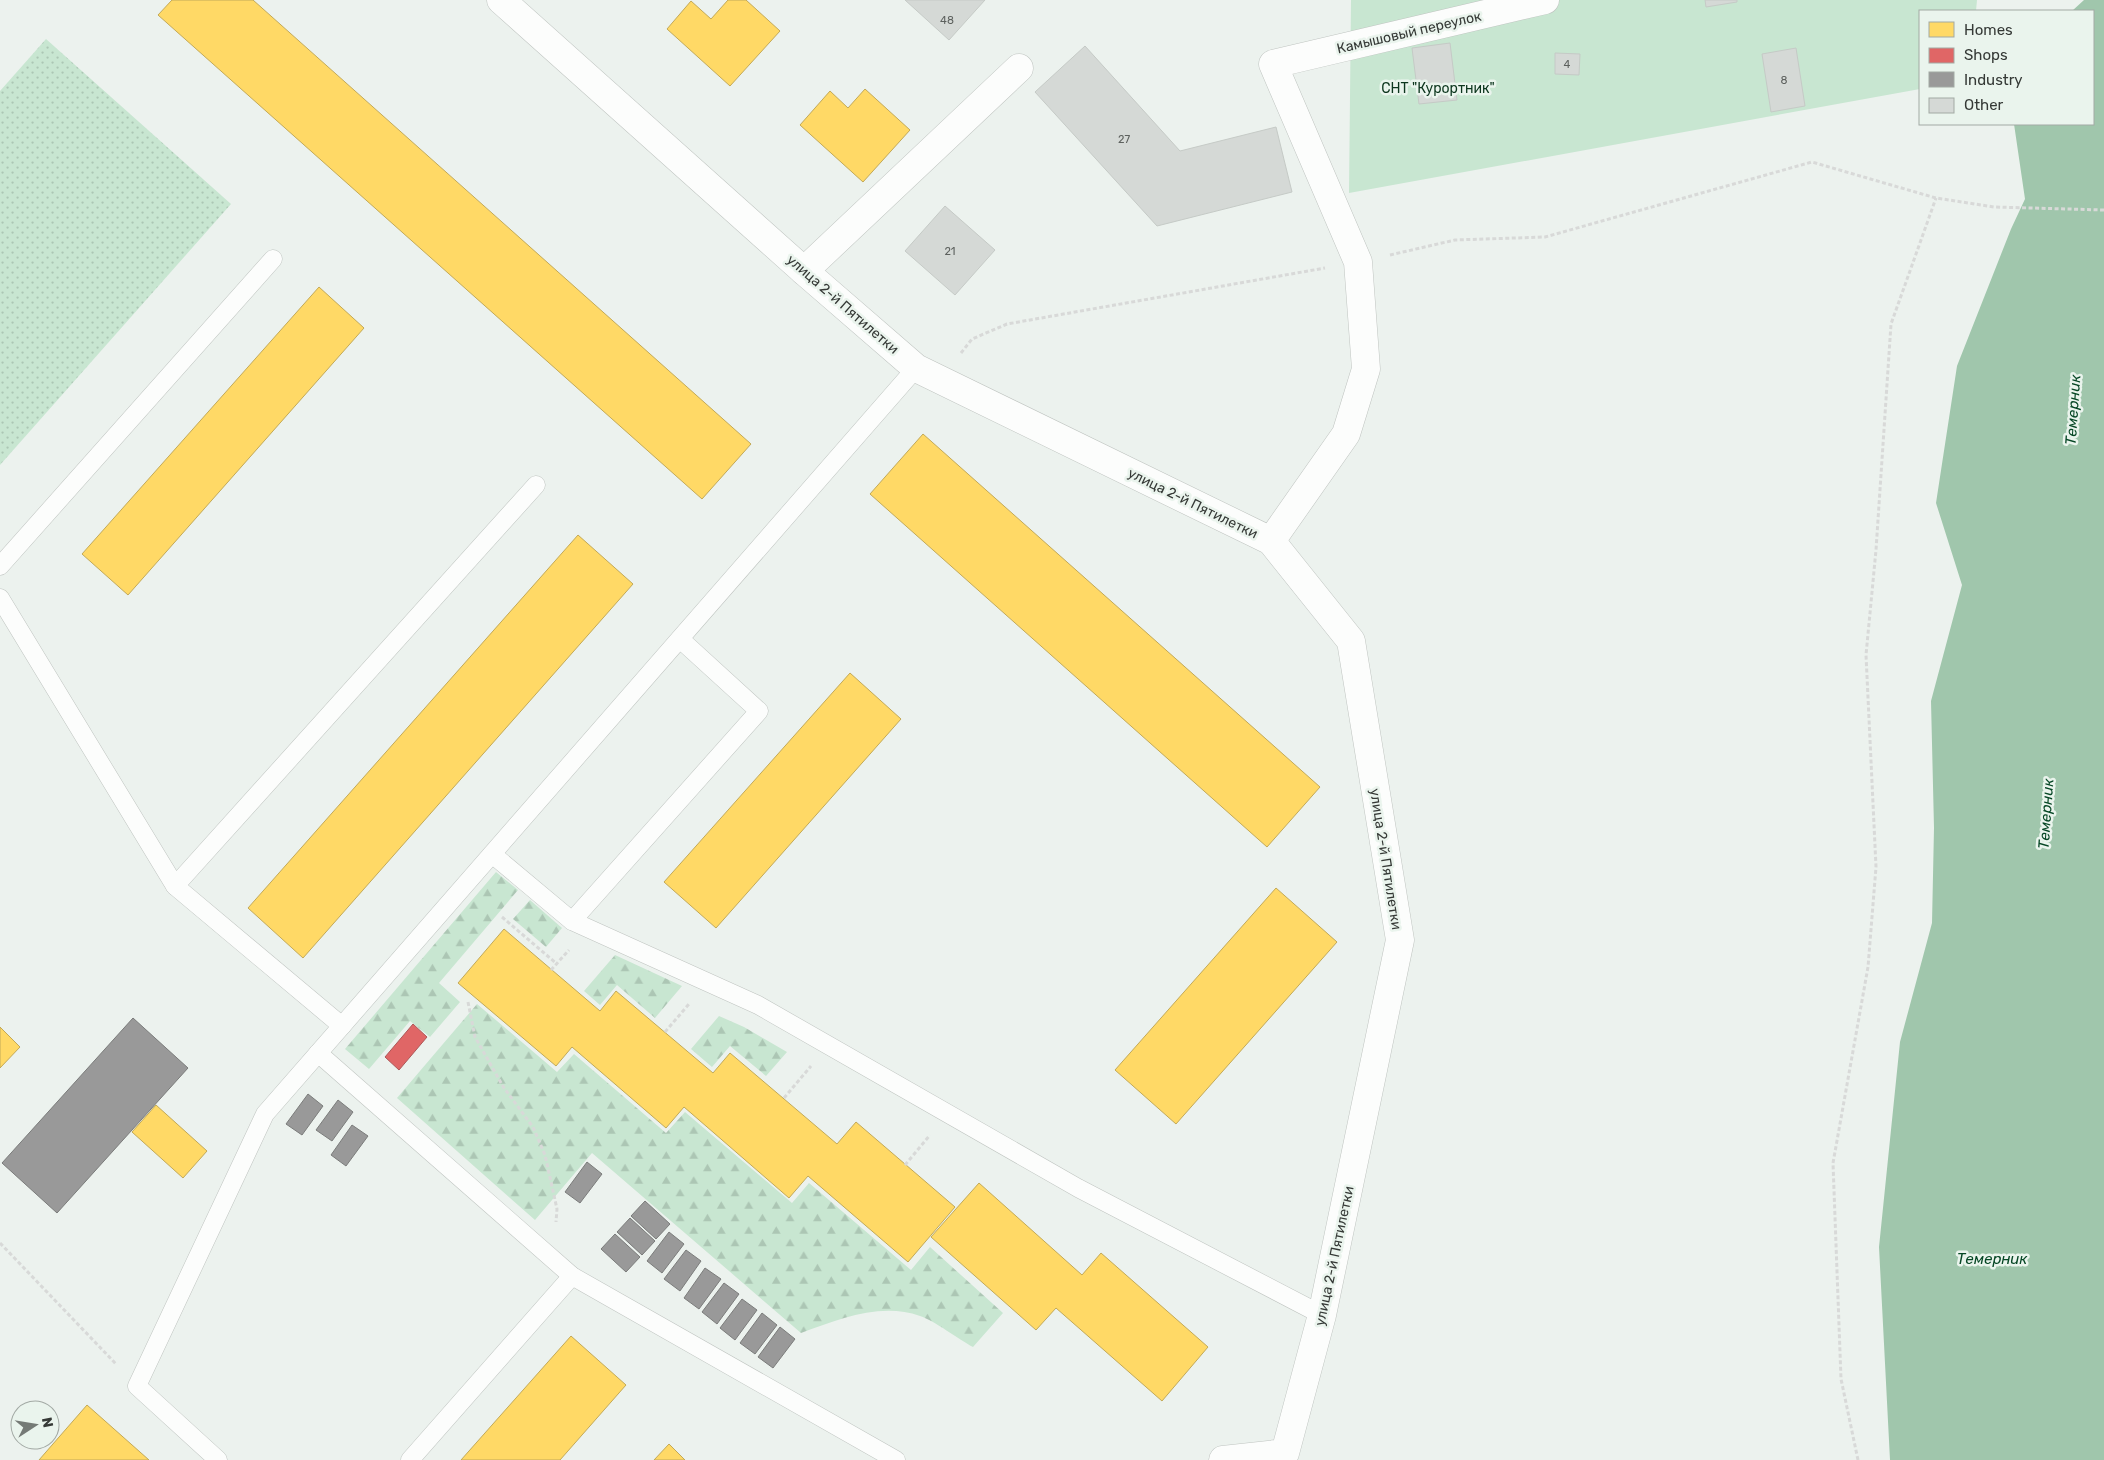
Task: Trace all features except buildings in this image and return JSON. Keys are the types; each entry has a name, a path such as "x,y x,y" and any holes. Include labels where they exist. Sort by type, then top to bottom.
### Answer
{"street":[{"name":"улица 2-й Пятилетки","path":"501,0 804,271 916,368 1271,540 1351,641 1400,940 1322,1316 1286,1456 1223,1460"},
{"name":"Камышовый переулок","path":"1358,262 1273,64 1545,0"},
{"path":"804,271 1019,68"},
{"path":"1271,540 1346,434 1366,369 1358,262"}],"lane":[{"path":"0,566 273,260"},
{"path":"218,1460 137,1386 265,1114 916,368"},
{"path":"174,886 536,485"},
{"path":"0,598 174,886 342,1026"},
{"path":"572,921 759,712 680,639"},
{"path":"492,854 572,921 758,1005 1078,1188 1322,1316"},
{"path":"318,1054 572,1276 896,1460"},
{"path":"410,1460 572,1276"}],"path":[{"path":"941,380 972,339 1007,324 1358,262 1455,240 1544,237 1812,162 1936,198 1994,207 2104,210"},
{"path":"1858,1460 1841,1379 1833,1163 1868,967 1876,867 1866,655 1876,550 1891,324 1936,198"},
{"path":"502,917 557,964"},
{"path":"665,1032 707,982"},
{"path":"468,1002 476,1037 504,1088 533,1126 545,1155 557,1209 554,1260"},
{"path":"784,1098 829,1045"},
{"path":"905,1165 948,1114"},
{"path":"0,1243 137,1386"}],"green space":[{"name":"СНТ \"Курортник\"","path":"1351,0 1977,0 1976,10 1919,10 1919,89 1349,193"},
{"path":"46,39 231,204 0,465 0,91"},
{"path":"496,872 518,890 439,983 460,1002 430,1037 410,1021 369,1069 345,1049"},
{"path":"530,900 562,928 546,947 513,919"},
{"path":"615,955 682,986 655,1018 617,985 600,1005 584,991"},
{"path":"477,1004 557,1072 574,1054 666,1133 685,1112 792,1203 809,1183 911,1270 930,1247 1003,1313 973,1347 926,1318 905,1312 890,1311 860,1314 830,1322 801,1333 592,1153 535,1220 397,1098"},
{"path":"719,1016 744,1027 787,1052 766,1076 730,1046 712,1067 691,1049"}],"water":[{"name":"Темерник","path":"2084,0 2104,0 2104,1460 1890,1460 1879,1247 1900,1042 1932,923 1934,828 1931,701 1962,585 1936,503 1957,366 2011,229 2025,199 2014,125 2094,125 2094,10 2073,10"}]}
